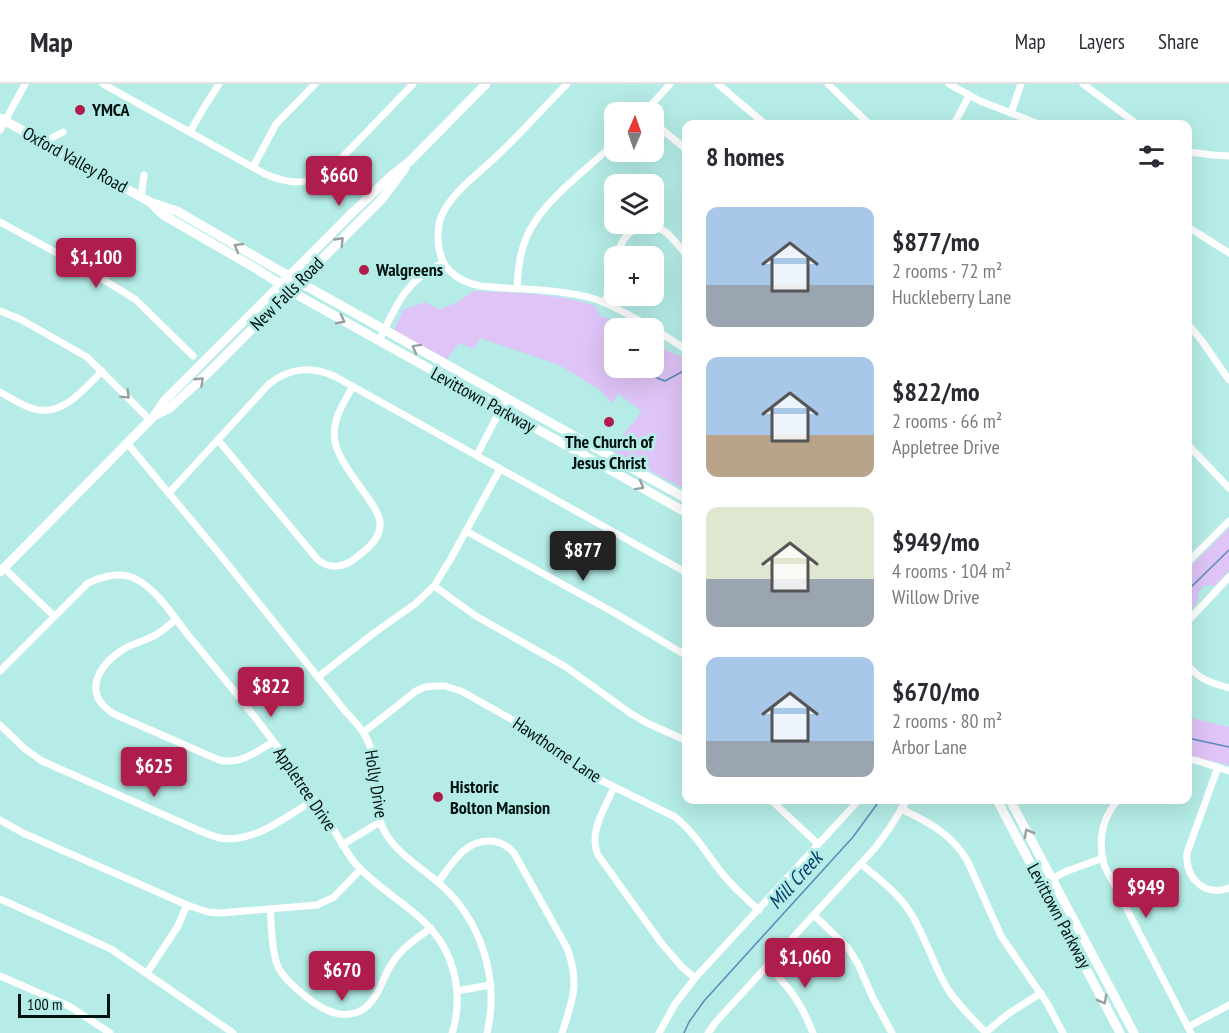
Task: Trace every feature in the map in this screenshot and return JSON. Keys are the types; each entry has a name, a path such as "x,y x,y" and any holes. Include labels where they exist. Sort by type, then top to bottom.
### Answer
{"main road":[{"name":"New Falls Road","path":"2,570 152,418 165,400 352,213 410,161 486,84"},
{"name":"Oxford Valley Road","path":"2,119 150,202 177,211 299,282"},
{"name":"New Falls Road","path":"152,418 170,408 291,291 382,199 410,161"},
{"name":"Oxford Valley Road","path":"150,202 163,215 281,284"},
{"name":"Levittown Parkway","path":"299,282 682,496"},
{"name":"Levittown Parkway","path":"281,284 682,510"},
{"name":"Levittown Parkway","path":"998,804 1120,1033"},
{"name":"Levittown Parkway","path":"1012,804 1134,1033"}],"street":[{"path":"0,130 2,119 25,84"},
{"path":"102,84 272,177 292,182 305,182 332,168 413,84"},
{"path":"190,132 219,84"},
{"path":"253,167 276,124 315,84"},
{"path":"567,84 445,209 438,234 439,253 443,263 455,276 467,283 561,292 604,303"},
{"path":"654,102 670,84"},
{"path":"718,84 760,120"},
{"path":"828,84 865,120"},
{"path":"949,84 969,96 1029,120"},
{"path":"1011,113 1021,84"},
{"path":"1083,84 1132,120"},
{"path":"956,120 969,96"},
{"path":"664,131 682,146"},
{"path":"44,142 63,132"},
{"path":"1192,152 1229,156"},
{"path":"517,289 520,257 525,239 535,221 556,197 604,153"},
{"path":"141,197 144,174"},
{"path":"0,222 128,294 193,356"},
{"path":"620,246 632,231 652,227 663,231 682,250"},
{"path":"1192,230 1229,253"},
{"path":"379,341 397,304 411,285 422,274 443,263"},
{"path":"610,306 632,318"},
{"path":"0,311 20,319 77,351 152,418"},
{"path":"1192,329 1229,380"},
{"path":"664,336 682,347"},
{"path":"169,493 268,385 282,375 311,369 330,374 353,386 682,570"},
{"path":"0,392 34,409 54,410 68,403 102,371"},
{"path":"218,440 318,560 330,566 344,565 355,559 374,542 378,537 380,522 375,509 340,456 335,442 336,420 353,386"},
{"path":"477,455 506,399"},
{"name":"Holly Drive","path":"127,443 364,732 370,744 380,822 385,833 403,854 438,882 472,923 484,953 490,984 487,1033"},
{"path":"1192,449 1229,488"},
{"path":"318,676 415,604 434,586 500,469"},
{"path":"1192,556 1229,521"},
{"path":"466,531 682,653"},
{"path":"2,570 54,616"},
{"name":"Appletree Drive","path":"0,671 88,583 104,576 123,575 137,579 150,589 240,698 273,742 349,855 361,869 431,928 451,963 457,991 456,1017 452,1033"},
{"path":"1192,617 1229,578"},
{"path":"434,586 476,616 566,667 630,713 682,739"},
{"path":"176,619 156,635 121,651 106,664 99,673 96,683 97,696 103,706 114,714 219,760 244,759 273,742"},
{"path":"1192,671 1204,680 1229,688"},
{"name":"Hawthorne Lane","path":"364,732 416,691 430,686 445,686 469,694 543,737 574,766 682,822 723,874 759,910"},
{"path":"0,725 25,749 42,761 221,838 237,839 254,834 314,800"},
{"path":"1192,760 1229,771"},
{"path":"1218,767 1186,861 1189,872 1200,885 1219,891 1229,888"},
{"path":"614,787 595,832 594,841 598,855 662,944 695,978"},
{"path":"775,804 819,844"},
{"path":"658,1033 675,1004 695,978 855,804"},
{"path":"708,1033 861,864 889,829 904,804"},
{"path":"1115,804 1104,822 1101,840 1102,858 1190,1030 1229,1005"},
{"path":"901,809 946,835 962,851 1001,936 1041,993 1063,1033"},
{"path":"0,820 23,833 187,905 208,912 317,905 342,890 361,869"},
{"path":"342,845 380,822"},
{"path":"438,882 463,850 474,843 497,842 514,853 567,948 571,960 574,993 562,1033"},
{"path":"1041,884 1102,858"},
{"path":"861,864 902,901 915,920 937,970 950,992 986,1033 1008,1014 1041,993"},
{"path":"0,899 111,949 233,1033"},
{"path":"147,973 178,926 187,905"},
{"path":"270,909 275,956 281,972 296,988 337,1014 360,1011 372,1002 396,957 431,928"},
{"path":"814,915 840,939 852,954 892,1033"},
{"path":"767,966 798,1000 813,1033"},
{"path":"0,976 69,1006 110,1033"},
{"path":"457,991 490,984"}],"shaded area":[{"path":"473,291 550,296 595,306 600,316 606,318 604,318 604,378 664,378 664,349 682,357 682,487 610,450 642,412 618,393 612,404 600,390 559,365 480,338 474,349 459,343 447,359 394,330 403,310 425,302 439,309 456,303"},
{"path":"1229,528 1229,571 1214,586 1204,585 1192,609 1192,565"},
{"path":"1192,718 1229,727 1229,765 1192,757"}],"waterway":[{"path":"657,378 665,381 682,372"},
{"path":"1192,586 1229,550"},
{"path":"1192,739 1229,747"},
{"name":"Mill Creek","path":"684,1033 704,1001 853,837 877,804"}],"place":[{"name":"YMCA","path":"80,110"},
{"name":"Walgreens","path":"364,270"},
{"name":"The Church of Jesus Christ","path":"609,422"},
{"name":"Historic Bolton Mansion","path":"438,797"}]}
